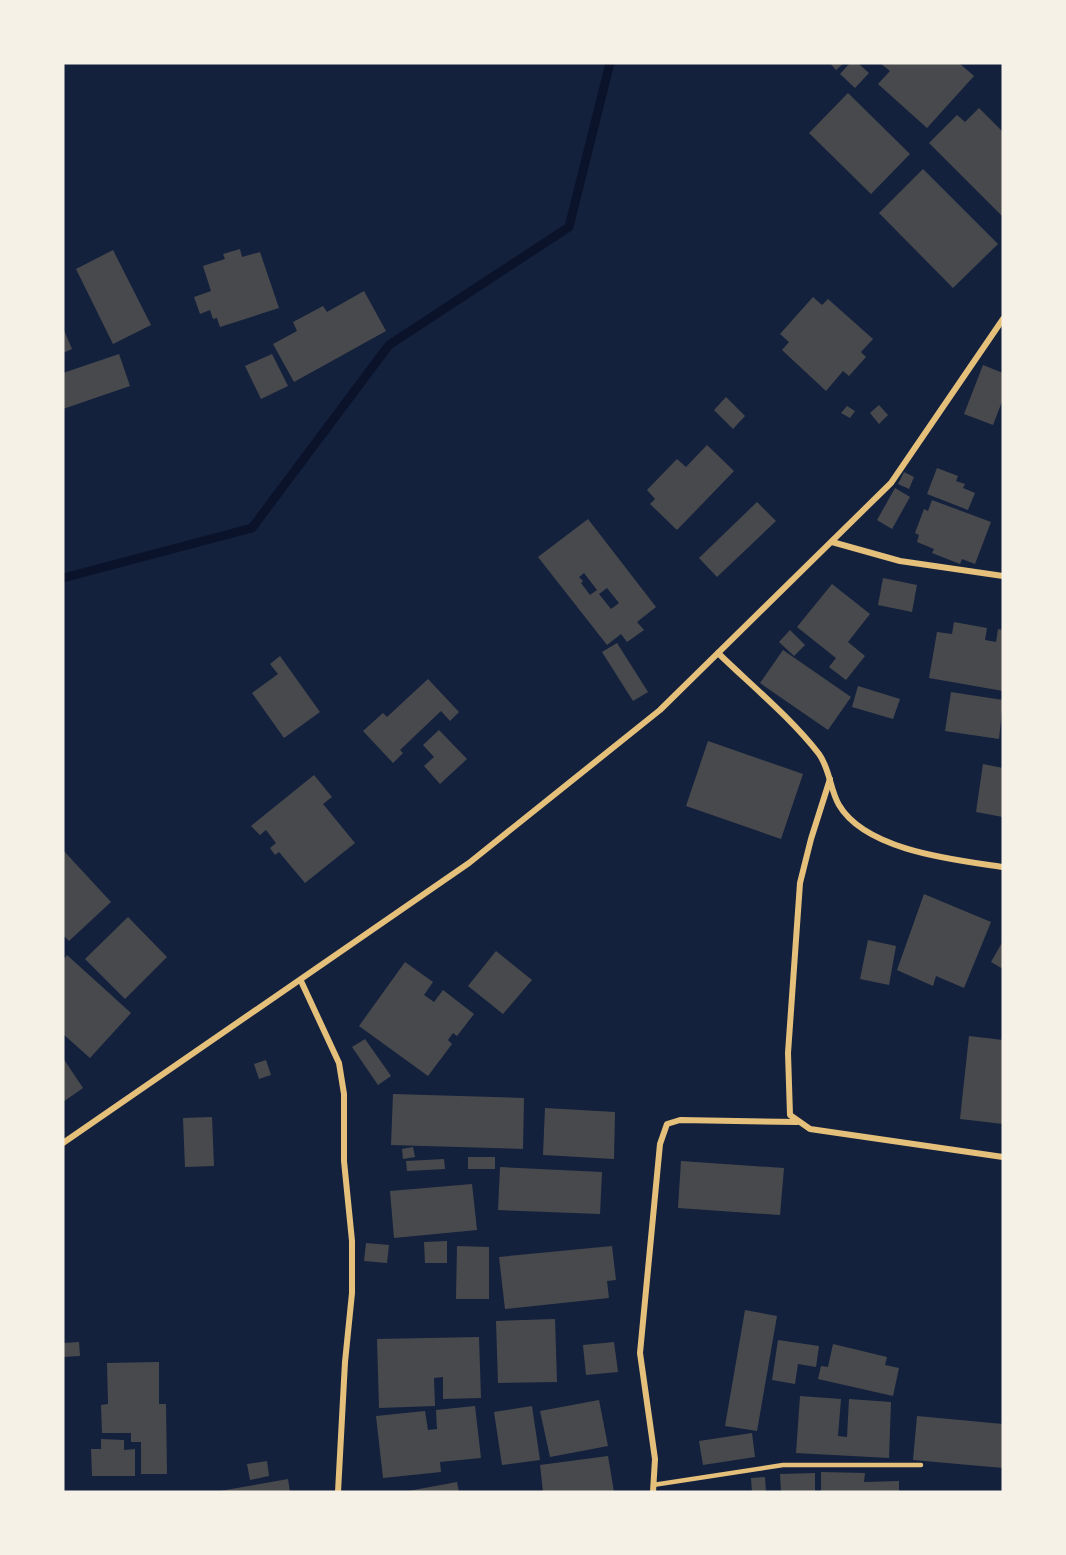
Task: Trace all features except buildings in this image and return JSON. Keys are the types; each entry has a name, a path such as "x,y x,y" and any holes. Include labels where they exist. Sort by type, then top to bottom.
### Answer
{"street":[{"path":"63,1143 469,863 660,710 891,483 1003,319"},
{"path":"832,542 900,561 1003,576"},
{"path":"718,653 821,756 840,806 856,824 878,837 947,859 1003,867"},
{"path":"830,779 800,883 788,1053 790,1115 810,1129 1003,1157"},
{"path":"301,981 339,1063 344,1094 344,1161 352,1241 352,1293 345,1362 338,1492"},
{"path":"653,1489 655,1459 640,1353 660,1144 667,1124 680,1120 797,1122"}],"lane":[{"path":"653,1489 783,1465 921,1465"}],"waterway":[{"path":"63,578 252,528 389,345 569,227 610,63"}]}
